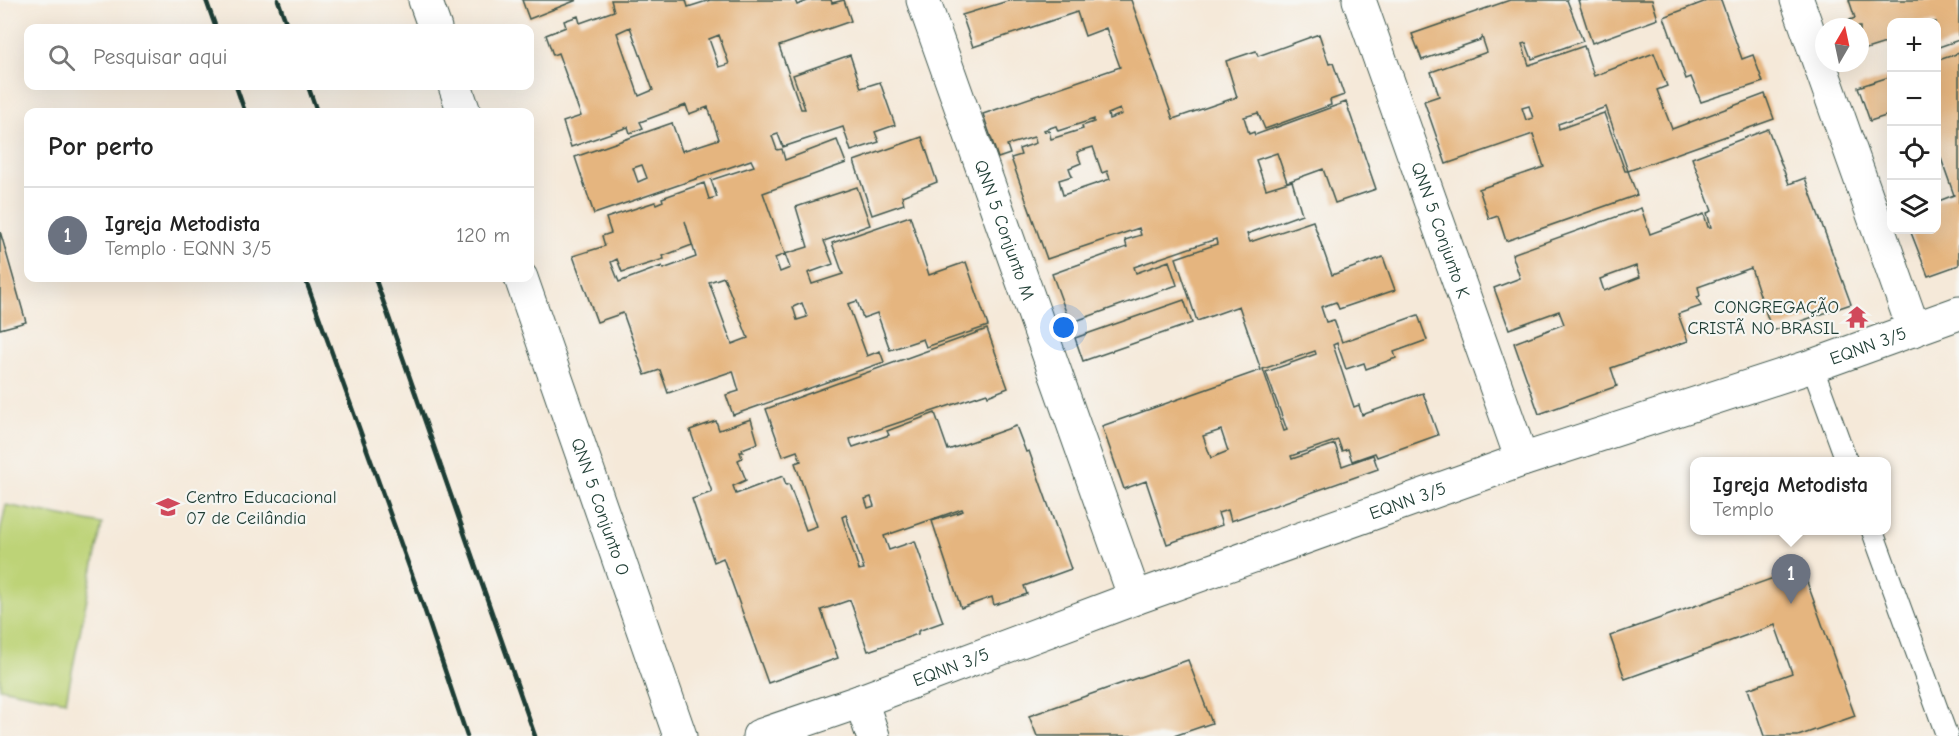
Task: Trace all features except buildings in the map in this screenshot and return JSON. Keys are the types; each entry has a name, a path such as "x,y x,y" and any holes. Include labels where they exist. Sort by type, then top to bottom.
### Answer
{"street":[{"path":"425,0 434,24"},
{"name":"QNN 5 Conjunto M","path":"923,0 1135,598"},
{"name":"QNN 5 Conjunto K","path":"1359,0 1522,460"},
{"path":"1797,0 1914,330"},
{"path":"456,90 463,108"},
{"name":"QNN 5 Conjunto O","path":"522,282 680,736"},
{"name":"EQNN 3/5","path":"759,736 861,701 1135,598 1522,460 1812,366 1959,313"},
{"path":"861,701 873,736"}],"lane":[{"path":"1812,366 1845,457"},
{"path":"1873,535 1947,736"}],"green space":[{"path":"6,505 102,524 66,701 0,688 0,533"}],"railway":[{"path":"206,0 215,24"},
{"path":"278,0 287,24"},
{"path":"237,90 244,108"},
{"path":"309,90 316,108"},
{"path":"306,282 424,608 467,736"},
{"path":"376,282 535,736"}],"place":[{"name":"CONGREGAÇÃO CRISTÃ NO BRASIL","path":"1857,317"},
{"name":"Centro Educacional 07 de Ceilândia","path":"168,507"},
{"name":"Igreja Metodista","path":"1791,604"}]}
